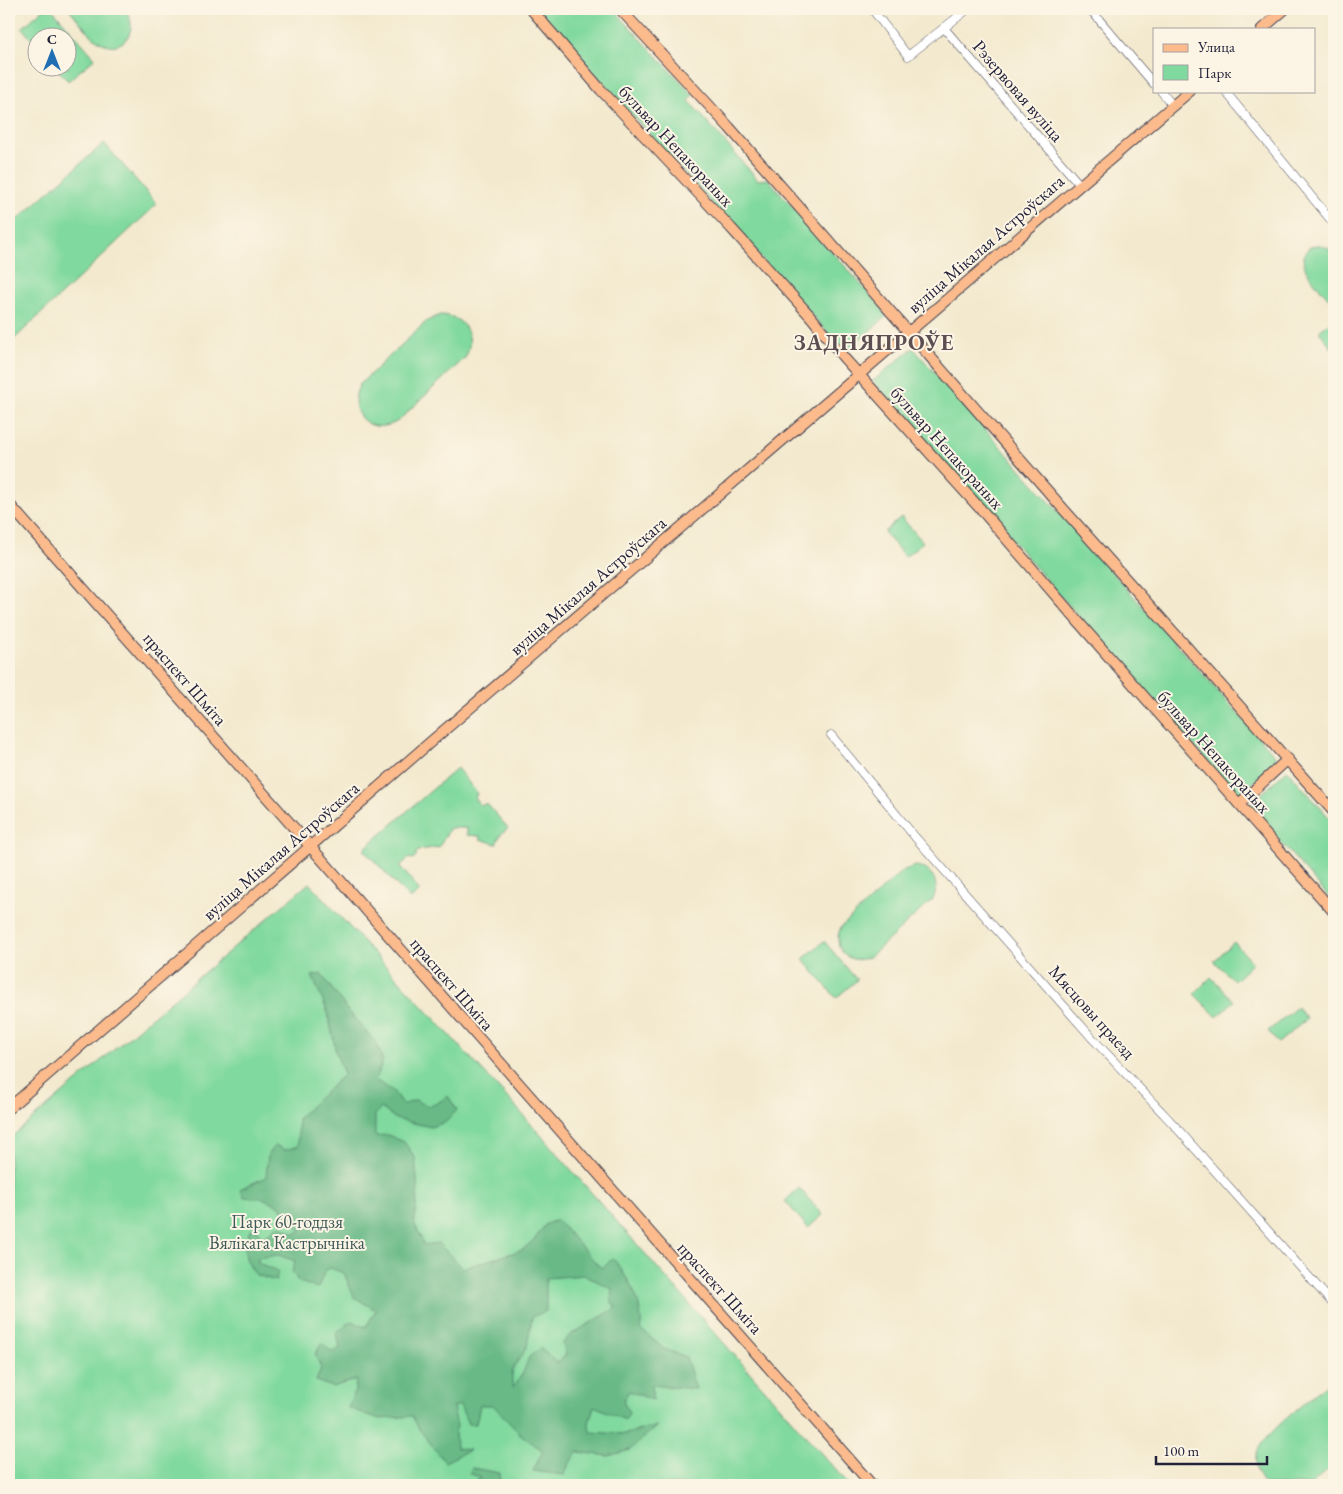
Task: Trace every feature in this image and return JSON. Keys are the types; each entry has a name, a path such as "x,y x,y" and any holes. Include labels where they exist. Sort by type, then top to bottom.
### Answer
{"main road":[{"name":"бульвар Непакораных","path":"531,9 602,90 812,318 859,374 985,514 1334,912"},
{"path":"620,9 729,127 1066,512 1334,812"},
{"path":"1263,28 1286,9"},
{"name":"вуліца Мікалая Астроўскага","path":"9,1108 859,374 1189,92"},
{"name":"праспект Шміта","path":"9,504 872,1485"},
{"path":"1239,804 1288,759"}],"street":[{"path":"872,9 908,56 968,9"},
{"path":"1090,9 1153,83"},
{"name":"Рэзервовая вуліца","path":"944,28 1080,185"},
{"path":"1162,92 1173,106"},
{"path":"1226,92 1334,224"},
{"name":"Мясцовы праезд","path":"831,735 915,837 1093,1039 1175,1126 1334,1305"}],"green space":[{"path":"44,9 52,9 69,28 28,28 28,35 22,28"},
{"path":"69,9 125,9 131,23 128,37 117,45 102,43 89,33"},
{"path":"537,9 613,9 693,95 689,101 758,180 768,179 888,315 845,352"},
{"path":"78,39 95,58 78,72"},
{"path":"104,143 157,204 9,344 9,227"},
{"path":"1320,245 1328,248 1334,255 1334,304 1312,279 1304,264 1303,257 1306,251 1312,246"},
{"path":"440,315 456,319 466,329 470,342 465,358 398,421 388,425 378,426 369,424 362,419 355,404 360,384 427,321"},
{"path":"1332,321 1334,323 1334,351 1319,331"},
{"path":"913,348 1278,759 1239,796 873,381"},
{"path":"901,517 923,542 905,557 884,532"},
{"path":"457,768 477,793 475,799 480,805 487,804 508,828 501,834 496,844 480,839 480,836 467,835 467,828 450,828 439,847 420,850 416,853 416,857 409,858 400,866 419,890 410,899 365,851 365,848"},
{"path":"1287,770 1334,823 1334,903 1249,806"},
{"path":"917,866 928,871 934,878 936,888 933,899 872,955 857,960 844,955 838,943 841,927 902,871"},
{"name":"Парк 60-годдзя Вялікага Кастрычніка","path":"309,883 516,1107 849,1485 9,1485 9,1139"},
{"path":"824,941 857,980 836,998 803,959"},
{"path":"1234,942 1253,963 1234,981 1214,961"},
{"path":"321,974 349,1012 377,1044 383,1061 375,1080 393,1091 403,1105 416,1100 429,1106 448,1096 457,1110 446,1122 431,1127 396,1119 381,1108 375,1115 375,1136 388,1135 404,1142 415,1158 418,1189 414,1222 424,1245 438,1243 463,1268 522,1250 534,1240 546,1224 557,1220 599,1266 603,1268 613,1258 634,1291 640,1309 641,1329 664,1349 686,1357 696,1389 651,1385 653,1400 629,1391 623,1401 629,1413 625,1420 594,1406 589,1423 590,1432 625,1434 657,1426 630,1450 608,1456 578,1452 564,1475 533,1471 543,1451 519,1433 493,1405 480,1405 476,1424 468,1424 460,1405 453,1407 457,1426 455,1433 456,1448 469,1450 445,1462 419,1429 412,1416 380,1419 348,1408 355,1391 356,1380 332,1387 316,1381 321,1368 315,1354 322,1343 332,1352 340,1348 337,1333 351,1321 366,1327 376,1310 354,1297 344,1273 330,1268 325,1271 318,1288 299,1282 292,1272 295,1261 278,1255 258,1258 258,1263 278,1271 276,1281 256,1275 248,1263 245,1254 250,1230 256,1227 260,1236 265,1237 279,1225 295,1234 301,1230 288,1219 279,1205 262,1198 244,1197 240,1189 266,1177 268,1154 275,1145 285,1150 298,1146 298,1118 344,1074 336,1053 328,1013 312,976","holes":["585,1275 612,1289 611,1301 616,1308 570,1335 563,1343 566,1354 558,1363 541,1348 529,1357 523,1373 513,1387 513,1369 527,1346 532,1317 546,1311 546,1278"]},
{"path":"1211,977 1234,1001 1217,1017 1194,994"},
{"path":"1297,1007 1307,1019 1278,1043 1268,1031"},
{"path":"799,1188 823,1215 808,1228 785,1201"},
{"path":"1334,1378 1334,1465 1311,1485 1265,1485 1256,1469 1256,1455 1262,1443 1305,1402"},
{"path":"472,1468 500,1473 499,1485 470,1485 481,1478 469,1473"}],"district":[{"name":"ЗАДНЯПРОЎЕ","path":"874,342"}]}
